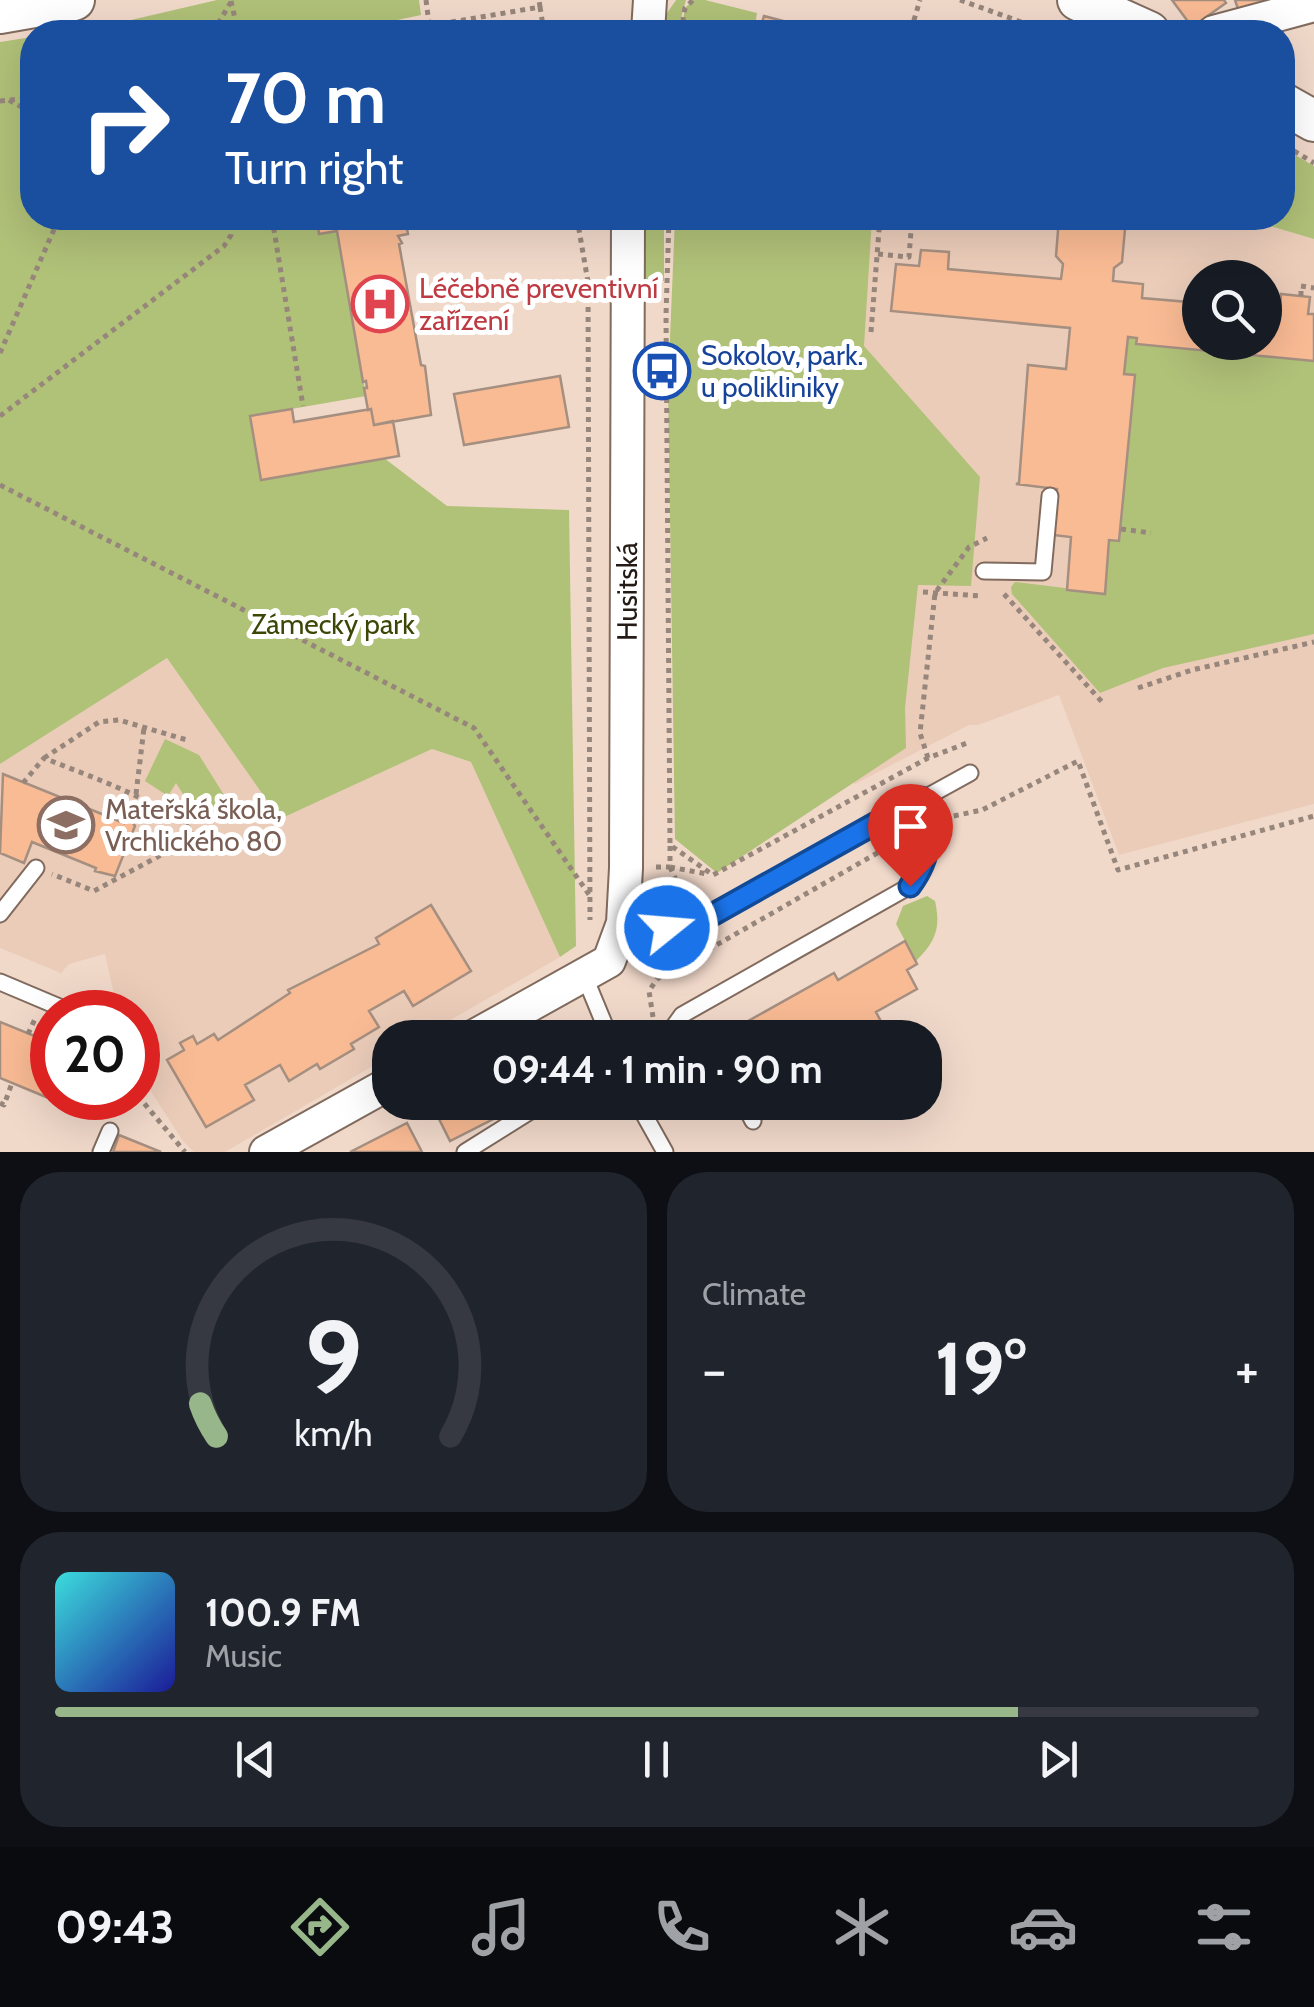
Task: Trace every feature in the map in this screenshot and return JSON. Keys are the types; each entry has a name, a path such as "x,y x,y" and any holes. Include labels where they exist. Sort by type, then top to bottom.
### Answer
{"street":[{"path":"0,13 74,0"},
{"path":"1078,0 1122,20"},
{"path":"1257,20 1314,4"},
{"name":"Husitská","path":"596,968 623,922 626,868 628,230"},
{"path":"503,1020 596,968"},
{"path":"266,1152 372,1093"}],"lane":[{"path":"984,570 1043,572 1050,496"},
{"path":"623,922 641,928 696,924 970,773"},
{"path":"675,1020 910,886 930,842 921,798"},
{"path":"0,914 36,868"},
{"path":"596,968 606,1020"},
{"path":"0,982 30,995"},
{"path":"465,1152 516,1120"},
{"path":"646,1120 665,1152"},
{"path":"100,1152 110,1131"}],"path":[{"path":"960,0 1016,20"},
{"path":"450,20 539,3"},
{"path":"0,101 20,99"},
{"path":"9,100 20,106"},
{"path":"0,353 54,230"},
{"path":"0,416 224,246 231,230"},
{"path":"274,230 302,406"},
{"path":"0,485 474,728 591,897 588,282 579,230"},
{"path":"668,230 670,845 712,875"},
{"path":"871,332 879,230"},
{"path":"878,254 909,257 911,230"},
{"path":"1301,296 1302,286 1314,288"},
{"path":"1121,529 1151,533"},
{"path":"928,758 920,734 935,593 968,547 987,538"},
{"path":"984,570 1103,703"},
{"path":"924,592 981,596"},
{"path":"1138,688 1192,670 1314,642"},
{"path":"23,783 44,758 98,722 119,720 187,740"},
{"path":"136,796 144,728"},
{"path":"670,867 712,875 928,758 967,743"},
{"path":"36,868 94,891 161,855 193,831 170,813 136,796 44,758"},
{"path":"657,1020 649,991 657,979 927,825 950,815 982,810 1078,761 1118,870 1314,816"},
{"path":"28,1034 30,1029"},
{"path":"0,1103 4,1104 12,1083"},
{"path":"158,1120 185,1152"}],"shaded area":[{"path":"700,230 1284,230 1314,239 1314,804 1119,855 1059,695 969,725 855,784 703,682"},
{"path":"167,658 280,819 432,749 471,762 560,957 451,1020 372,1020 372,1066 225,1152 194,1152 160,1106 160,990 113,990 105,954 69,964 61,973 0,948 0,764"}],"green space":[{"path":"217,0 419,0 421,15 397,20 131,20"},
{"path":"676,0 686,0 680,20 663,19"},
{"path":"693,0 705,0 757,13 756,20 683,20 685,8"},
{"name":"Zámecký park","path":"20,39 20,230 319,230 320,234 337,231 366,396 251,416 261,480 384,458 447,506 569,510 576,946 560,957 471,762 432,749 280,819 167,658 0,764 0,42"},
{"path":"1295,155 1314,166 1314,239 1284,230 1295,230"},
{"path":"645,230 664,230 664,281 644,281"},
{"path":"674,230 871,230 864,346 980,477 971,586 918,585 905,708 906,748 717,873 675,839 668,386"},
{"path":"1128,337 1182,344 1182,360 1282,360 1282,356 1314,360 1314,634 1163,668 1100,693 1012,594 1015,582 1105,593 1109,540 1120,540 1135,376 1124,374"},
{"path":"165,739 199,755 229,803 201,822 176,783 168,796 145,781"},
{"path":"927,896 935,901 937,927 916,961 896,924 903,906"}],"building":[{"path":"1172,0 1226,3 1202,20 1187,20"},
{"path":"1235,0 1263,0 1265,6 1239,12"},
{"name":"Léčebně preventivní zařízení","path":"318,230 407,230 408,234 398,236 402,243 399,244 421,365 425,366 431,415 374,425 371,409 368,410 337,231 319,234"},
{"path":"1058,230 1125,230 1122,262 1114,268 1113,281 1143,284 1142,298 1182,301 1182,348 1136,344 1137,338 1128,337 1124,374 1135,375 1119,541 1109,540 1105,594 1067,590 1071,537 1053,535 1057,489 1016,484 1028,365 1066,369 1070,328 891,311 896,264 919,266 921,250 949,252 948,269 1061,279 1063,264 1056,256"},
{"path":"1282,294 1310,297 1308,314 1314,314 1314,361 1282,358"},
{"path":"560,376 569,427 464,445 454,394"},
{"path":"292,409 294,422 371,409 374,425 393,421 399,456 261,480 250,416"},
{"name":"Mateřská škola, Vrchlického 80","path":"3,774 124,823 133,823 115,876 32,842 24,863 0,853"},
{"path":"431,905 471,971 413,1006 404,991 369,1011 375,1020 372,1031 351,1044 354,1049 289,1081 280,1065 245,1085 254,1100 206,1127 167,1060 184,1050 180,1043 193,1036 197,1044 214,1034 218,1040 290,993 288,990 379,944 376,938"},
{"path":"905,941 917,964 907,970 917,989 876,1012 880,1020 750,1020 834,973 838,980"},
{"path":"0,1022 30,1034 30,1090 0,1078"},
{"path":"440,1120 491,1120 450,1141"},
{"path":"407,1123 422,1152 350,1152"},
{"path":"119,1135 161,1152 113,1152"}],"place":[{"name":"Léčebně preventivní zařízení","path":"380,304"},
{"name":"Sokolov, park. u polikliniky","path":"662,371"},
{"name":"Mateřská škola, Vrchlického 80","path":"66,825"}],"route":[{"path":"667,928 696,924 921,798 930,842 910,886"}]}
